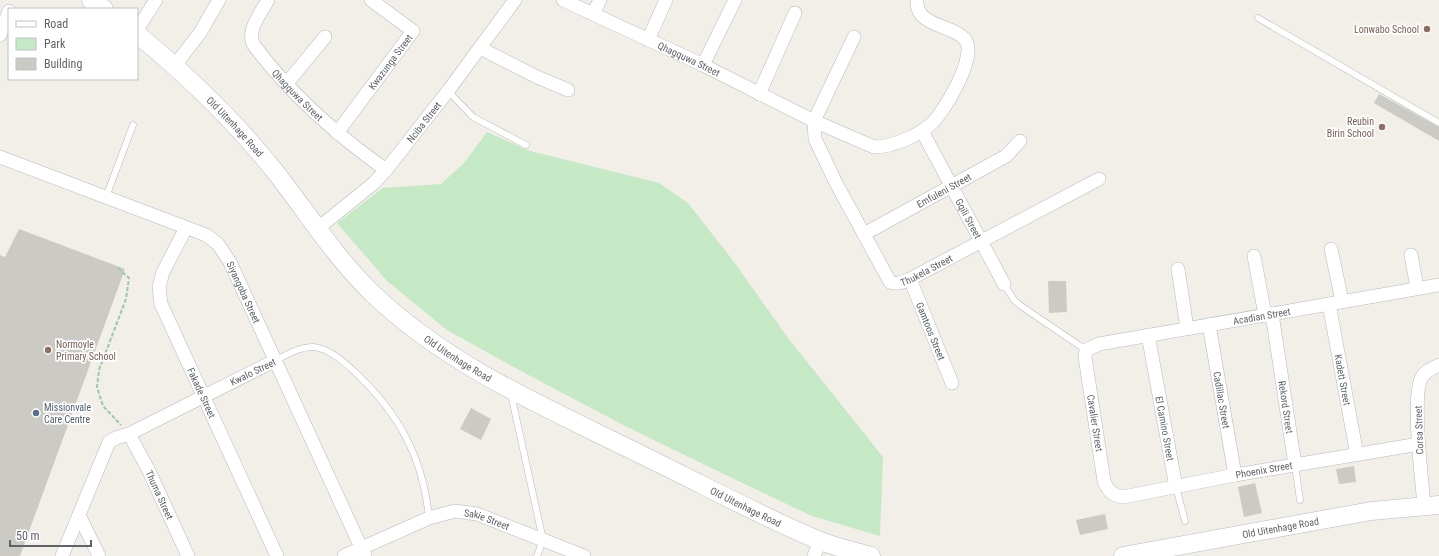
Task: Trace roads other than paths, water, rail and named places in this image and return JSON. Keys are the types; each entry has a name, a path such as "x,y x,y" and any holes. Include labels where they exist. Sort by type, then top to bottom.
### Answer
{"street":[{"path":"91,0 103,8"},
{"path":"138,28 156,0"},
{"path":"174,65 200,33 219,0"},
{"name":"Qhagquwa Street","path":"268,0 250,36 258,50 286,83 337,133 386,170"},
{"name":"Kwazunga Street","path":"337,133 413,31 372,0"},
{"name":"Nciba Street","path":"317,229 374,183 386,170 448,92 515,0"},
{"name":"Qhagquwa Street","path":"563,0 703,65 814,122"},
{"path":"593,14 600,0"},
{"path":"648,40 666,0"},
{"path":"703,65 735,0"},
{"path":"854,37 814,122 874,148 882,147 922,131 938,116 954,91 968,54 967,43 962,37 926,19 920,12 917,0"},
{"path":"0,34 8,13"},
{"path":"759,94 795,14"},
{"name":"Old Uitenhage Road","path":"138,35 174,65 242,134 275,173 348,268 373,294 403,320 458,359 510,389 817,548 871,556"},
{"path":"286,83 325,37"},
{"path":"480,48 536,77 568,90"},
{"name":"Thukela Street","path":"814,122 815,139 819,150 890,282 894,284 910,279 981,240 1099,179"},
{"name":"Gqili Street","path":"922,131 1004,284"},
{"name":"Emfuleni Street","path":"864,234 1006,156 1020,141"},
{"name":"Siyangoba Street","path":"0,157 186,228 206,236 218,244 230,262 274,361 363,552"},
{"name":"Fakade Street","path":"186,228 163,272 159,287 160,304 277,556"},
{"name":"Kadett Street","path":"1332,249 1335,303 1357,455"},
{"path":"1411,255 1417,288"},
{"name":"Rekord Street","path":"1254,256 1268,314 1295,465"},
{"path":"1178,269 1187,328"},
{"name":"Gamtoos Street","path":"910,279 952,383"},
{"name":"Acadian Street","path":"1086,350 1099,344 1439,285"},
{"name":"Cadillac Street","path":"1209,324 1235,475"},
{"name":"El Camino Street","path":"1148,335 1176,487"},
{"name":"Cavalier Street","path":"1086,350 1086,363 1104,481 1106,488 1111,493"},
{"name":"Kwalo Street","path":"62,556 106,447 112,440 129,434 274,361"},
{"name":"Corsa Street","path":"1431,505 1419,444 1417,388 1422,377 1430,369 1439,365"},
{"name":"Thuma Street","path":"129,434 149,471 188,556"},
{"name":"Phoenix Street","path":"1111,493 1123,497 1235,475 1419,444"},
{"name":"Old Uitenhage Road","path":"1123,556 1182,551 1372,512 1431,505"},
{"name":"Sakie Street","path":"344,556 363,552 429,518 455,511 477,514 584,556"},
{"path":"79,514 99,556"}],"lane":[{"path":"1258,18 1439,123"},
{"path":"448,92 473,116 526,145"},
{"path":"106,197 133,125"},
{"path":"1004,284 1014,300 1021,306 1086,350"},
{"name":"Kwalo Street","path":"274,361 300,348 313,347 325,349 346,364 368,384 385,402 402,428 419,468 426,492 429,518"},
{"path":"510,389 543,540 537,556"},
{"name":"Rekord Street","path":"1295,465 1300,500"},
{"name":"El Camino Street","path":"1176,487 1185,521"}],"place":[{"name":"Lonwabo School","path":"1427,29"},
{"name":"Reubin Birin School","path":"1382,127"},
{"name":"Normoyle Primary School","path":"48,350"},
{"name":"Missionvale Care Centre","path":"36,413"}]}
